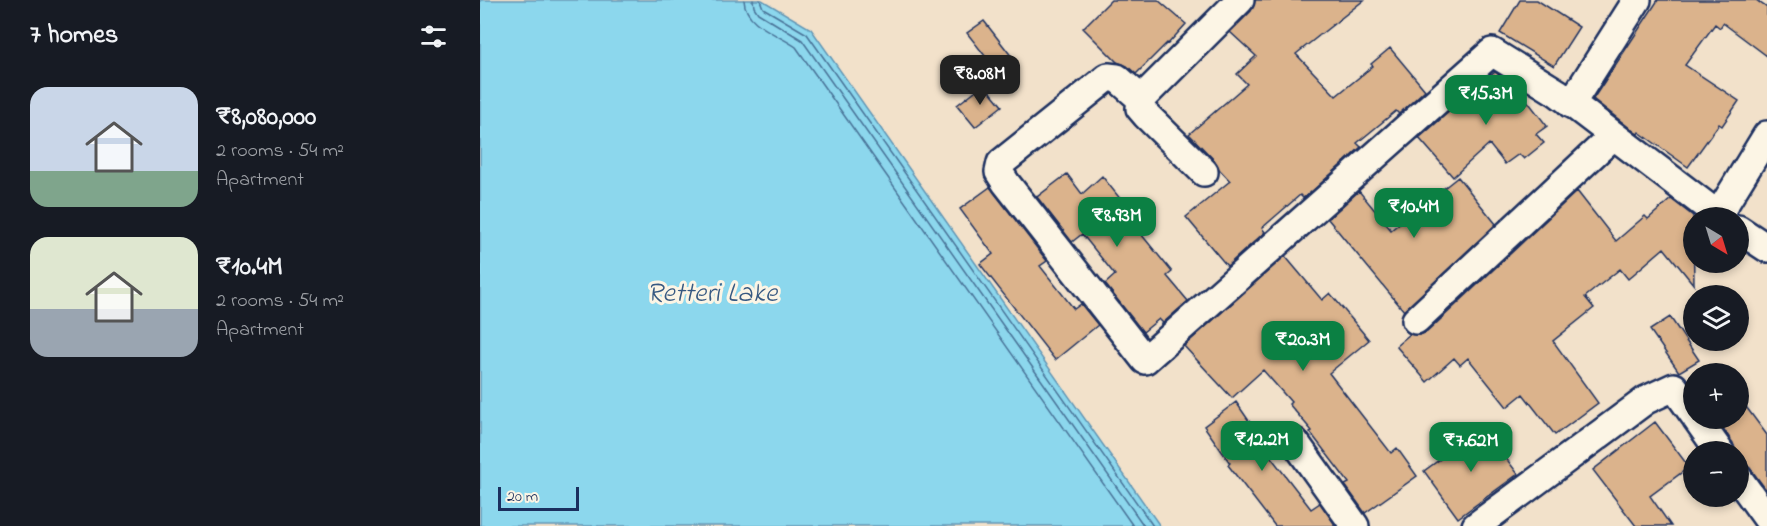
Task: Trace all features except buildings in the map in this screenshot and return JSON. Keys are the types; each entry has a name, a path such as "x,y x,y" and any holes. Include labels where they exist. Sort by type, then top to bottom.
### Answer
{"street":[{"path":"1204,172 1146,115 1140,108 1141,99 1240,0"},
{"path":"1571,104 1637,0"},
{"path":"1141,99 1117,78 1108,77 1001,163 999,172 1145,360 1492,52 1558,93 1709,207"},
{"path":"1732,207 1767,135"},
{"path":"1416,320 1613,136"},
{"path":"1749,236 1767,248"},
{"path":"1476,526 1646,400 1674,387 1683,400"},
{"path":"1295,442 1355,526"},
{"path":"1749,493 1767,518"}],"water":[{"name":"Retteri Lake","path":"480,0 762,0 811,29 1160,526 480,526"}]}
